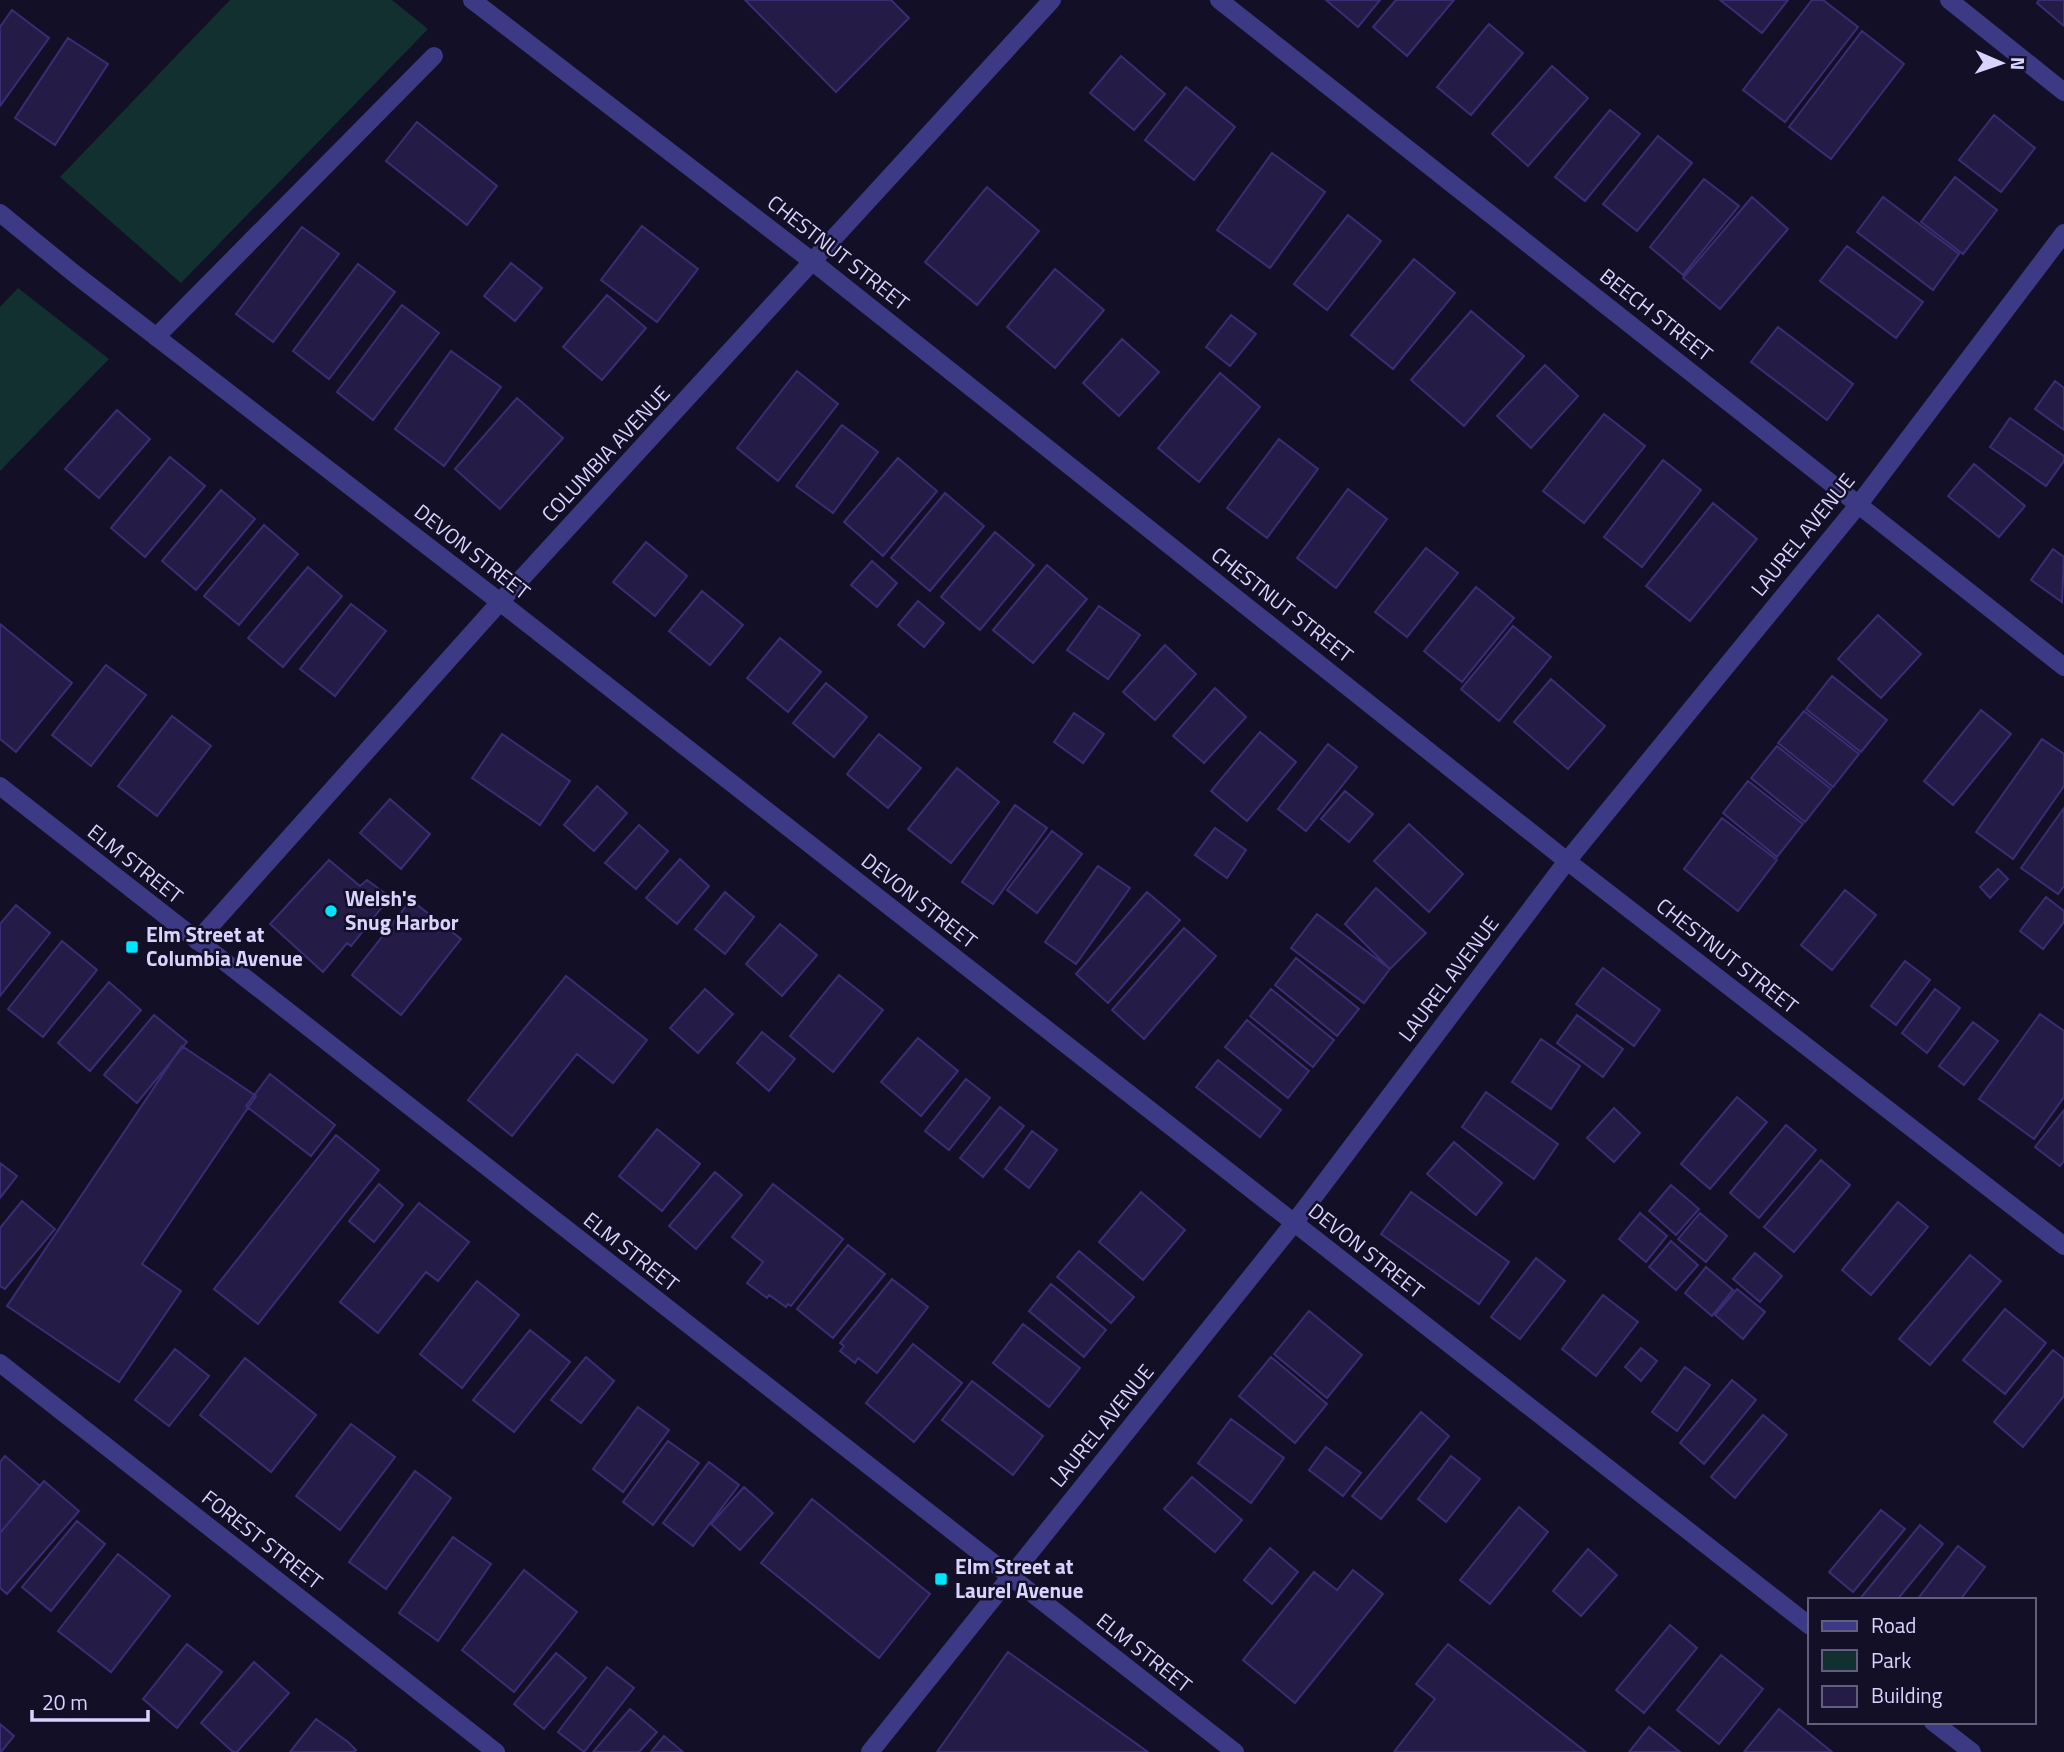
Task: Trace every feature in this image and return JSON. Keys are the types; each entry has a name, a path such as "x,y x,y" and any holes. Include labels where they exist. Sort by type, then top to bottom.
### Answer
{"street":[{"name":"CHESTNUT STREET","path":"472,0 813,262 1567,861 2064,1247"},
{"name":"COLUMBIA AVENUE","path":"197,941 500,602 1052,0"},
{"name":"BEECH STREET","path":"1219,0 2064,667"},
{"path":"1949,0 2064,92"},
{"path":"156,337 434,56"},
{"name":"DEVON STREET","path":"0,213 1808,1624"},
{"name":"LAUREL AVENUE","path":"870,1752 1294,1223 1567,861 1859,504 2064,233"},
{"name":"ELM STREET","path":"0,786 1235,1752"},
{"name":"FOREST STREET","path":"3,1372 496,1752"},
{"path":"1936,1724 1972,1752"}],"green space":[{"path":"230,0 392,0 428,29 181,283 60,177"},
{"path":"18,288 109,359 0,471 0,307"}],"building":[{"path":"745,0 891,0 909,18 836,92"},
{"path":"1326,0 1380,0 1358,27"},
{"path":"1396,0 1454,0 1407,56 1373,27"},
{"path":"1720,0 1788,0 1762,33"},
{"path":"1812,0 1823,0 1858,27 1785,122 1743,90"},
{"path":"2039,0 2064,0 2064,26 2037,3"},
{"path":"12,10 49,38 0,106 0,27"},
{"path":"1489,24 1523,53 1471,115 1437,87"},
{"path":"1862,31 1904,64 1831,159 1789,127"},
{"path":"68,38 108,64 55,145 15,118"},
{"path":"1121,56 1165,94 1134,130 1090,93"},
{"path":"1552,66 1588,98 1528,166 1492,134"},
{"path":"1186,87 1235,127 1194,180 1145,140"},
{"path":"1610,110 1640,134 1585,201 1555,177"},
{"path":"1994,115 2035,148 2001,192 1959,160"},
{"path":"417,122 497,186 467,225 386,161"},
{"path":"1658,136 1692,163 1637,231 1603,204"},
{"path":"1272,153 1325,192 1270,268 1217,230"},
{"path":"1955,177 1997,210 1963,254 1921,222"},
{"path":"1704,179 1739,206 1683,275 1650,247"},
{"path":"987,187 1039,231 977,305 925,262"},
{"path":"1752,197 1788,229 1720,309 1683,278"},
{"path":"1883,197 1959,254 1933,290 1857,232"},
{"path":"1348,215 1381,241 1327,310 1294,284"},
{"path":"642,226 698,269 657,322 601,280"},
{"path":"302,227 339,254 273,342 236,314"},
{"path":"1847,246 1923,302 1896,338 1820,281"},
{"path":"1414,259 1455,293 1393,369 1351,335"},
{"path":"511,263 542,288 515,321 484,296"},
{"path":"358,264 395,292 329,379 293,351"},
{"path":"1055,269 1104,310 1055,368 1007,327"},
{"path":"607,295 646,328 602,380 563,347"},
{"path":"402,305 439,333 373,420 337,392"},
{"path":"1471,311 1524,356 1464,426 1411,380"},
{"path":"1231,315 1256,334 1230,366 1206,347"},
{"path":"1778,327 1853,384 1827,420 1751,362"},
{"path":"1122,339 1159,372 1119,416 1083,383"},
{"path":"451,351 501,387 444,466 395,429"},
{"path":"1545,365 1578,396 1531,448 1497,416"},
{"path":"797,371 838,404 778,481 737,448"},
{"path":"1220,373 1260,407 1199,482 1158,448"},
{"path":"2055,381 2064,388 2064,430 2035,409"},
{"path":"517,398 563,438 500,509 455,469"},
{"path":"117,410 150,439 99,498 65,469"},
{"path":"1604,414 1645,446 1584,523 1543,491"},
{"path":"2010,418 2064,456 2064,461 2046,486 1990,447"},
{"path":"842,425 878,452 833,513 796,486"},
{"path":"1279,439 1318,469 1267,538 1227,508"},
{"path":"170,457 205,486 145,557 111,528"},
{"path":"898,458 937,491 883,556 844,522"},
{"path":"1663,460 1701,490 1642,567 1604,537"},
{"path":"1974,464 2025,506 1999,537 1948,496"},
{"path":"1348,489 1387,519 1336,588 1297,558"},
{"path":"221,490 255,519 196,590 162,561"},
{"path":"945,493 984,526 930,591 891,558"},
{"path":"1713,503 1757,539 1690,621 1646,586"},
{"path":"264,525 298,554 239,625 204,596"},
{"path":"995,532 1034,565 980,630 941,597"},
{"path":"646,542 687,576 655,616 613,582"},
{"path":"1426,548 1458,573 1407,637 1375,612"},
{"path":"2053,549 2064,557 2062,602 2031,580"},
{"path":"872,561 897,583 877,607 851,585"},
{"path":"1047,565 1087,599 1033,663 993,630"},
{"path":"308,567 342,596 283,667 248,638"},
{"path":"1476,587 1514,618 1462,682 1424,651"},
{"path":"702,591 743,625 710,665 669,631"},
{"path":"918,601 944,623 924,647 898,625"},
{"path":"351,604 386,631 335,696 300,669"},
{"path":"1099,606 1140,635 1108,679 1067,650"},
{"path":"1878,615 1921,654 1881,698 1838,659"},
{"path":"0,624 72,683 16,752 0,739"},
{"path":"1513,626 1551,657 1499,721 1461,689"},
{"path":"780,638 821,672 788,712 747,678"},
{"path":"1165,645 1196,674 1155,720 1123,692"},
{"path":"106,665 146,695 91,766 52,735"},
{"path":"1832,676 1887,720 1861,752 1806,709"},
{"path":"1551,679 1605,726 1568,769 1514,722"},
{"path":"826,683 867,717 834,757 793,723"},
{"path":"1215,688 1246,717 1204,763 1173,736"},
{"path":"1981,710 2011,734 1953,805 1924,781"},
{"path":"1804,711 1859,754 1833,787 1778,743"},
{"path":"1074,713 1104,734 1083,763 1054,742"},
{"path":"172,716 211,746 157,816 118,786"},
{"path":"1260,732 1296,762 1247,821 1211,791"},
{"path":"502,734 570,781 540,825 472,778"},
{"path":"879,734 921,768 888,808 847,774"},
{"path":"2042,739 2064,754 2064,786 2013,859 1976,832"},
{"path":"1328,744 1357,767 1306,831 1278,809"},
{"path":"1777,746 1831,789 1805,822 1751,778"},
{"path":"957,768 999,802 951,863 908,829"},
{"path":"1748,781 1803,824 1777,857 1723,813"},
{"path":"597,786 627,813 594,851 564,825"},
{"path":"1345,791 1373,814 1349,842 1321,819"},
{"path":"390,799 430,834 401,869 360,833"},
{"path":"1015,805 1047,828 993,904 962,882"},
{"path":"2064,808 2064,886 2058,894 2021,868"},
{"path":"1722,818 1777,860 1738,911 1684,869"},
{"path":"1409,824 1463,874 1429,912 1374,861"},
{"path":"639,825 668,851 636,889 605,863"},
{"path":"1215,828 1246,850 1227,878 1195,855"},
{"path":"1052,831 1082,854 1037,913 1007,890"},
{"path":"680,859 709,886 677,924 646,898"},
{"name":"Welsh's Snug Harbor","path":"329,860 360,886 367,880 390,897 351,946 347,943 323,972 270,924"},
{"path":"1098,866 1130,888 1076,964 1045,942"},
{"path":"1998,869 2008,879 1990,898 1980,887"},
{"path":"1376,888 1426,933 1390,969 1345,924"},
{"path":"1845,890 1876,915 1832,970 1801,945"},
{"path":"725,892 754,917 725,954 695,929"},
{"path":"1147,892 1180,920 1108,1003 1076,974"},
{"path":"2046,897 2064,911 2064,922 2043,949 2020,931"},
{"path":"411,900 461,939 401,1015 352,975"},
{"path":"16,905 50,933 0,996 0,924"},
{"path":"1317,914 1390,969 1364,1003 1291,948"},
{"path":"780,924 817,955 782,996 746,964"},
{"path":"1184,928 1216,956 1144,1039 1112,1010"},
{"path":"62,941 97,970 43,1037 8,1009"},
{"path":"1296,958 1359,1009 1337,1036 1275,985"},
{"path":"1905,961 1930,980 1896,1025 1871,1006"},
{"path":"1603,968 1660,1010 1634,1046 1576,1004"},
{"path":"839,975 883,1010 833,1072 790,1036"},
{"path":"566,976 647,1040 613,1083 577,1054 512,1136 468,1100"},
{"path":"109,982 141,1010 90,1071 58,1043"},
{"path":"705,989 733,1014 698,1053 670,1028"},
{"path":"1271,989 1334,1040 1313,1067 1250,1016"},
{"path":"1935,989 1960,1008 1927,1053 1902,1033"},
{"path":"2040,1014 2064,1031 2064,1097 2034,1139 1979,1099"},
{"path":"154,1015 187,1042 137,1103 104,1075"},
{"path":"1577,1015 1623,1049 1603,1077 1557,1043"},
{"path":"1247,1020 1309,1071 1288,1098 1225,1047"},
{"path":"1973,1022 1998,1041 1964,1085 1939,1066"},
{"path":"762,1032 795,1059 769,1091 737,1063"},
{"path":"918,1038 958,1071 921,1116 881,1082"},
{"path":"1541,1039 1580,1066 1551,1109 1512,1082"},
{"path":"182,1046 256,1096 142,1264 181,1291 119,1382 7,1306"},
{"path":"1218,1060 1281,1110 1260,1137 1196,1087"},
{"path":"270,1074 335,1125 311,1156 246,1106"},
{"path":"966,1079 990,1098 949,1150 925,1131"},
{"path":"1486,1092 1558,1144 1534,1179 1462,1127"},
{"path":"1737,1097 1767,1122 1710,1189 1681,1164"},
{"path":"1000,1107 1024,1126 983,1177 960,1158"},
{"path":"1614,1108 1640,1133 1614,1162 1587,1138"},
{"path":"2064,1110 2064,1161 2060,1166 2035,1147"},
{"path":"1786,1125 1816,1150 1759,1218 1730,1193"},
{"path":"657,1129 700,1164 662,1211 619,1176"},
{"path":"1032,1131 1057,1150 1029,1188 1005,1169"},
{"path":"336,1135 379,1170 258,1324 214,1289"},
{"path":"1454,1142 1502,1183 1476,1215 1427,1174"},
{"path":"1821,1160 1850,1185 1794,1252 1764,1227"},
{"path":"0,1163 17,1176 0,1198"},
{"path":"715,1172 742,1195 696,1249 669,1226"},
{"path":"379,1184 403,1205 374,1242 349,1221"},
{"path":"773,1184 843,1239 791,1306 788,1304 786,1307 769,1295 767,1298 747,1283 763,1262 732,1237"},
{"path":"1671,1185 1699,1209 1676,1235 1649,1211"},
{"path":"1141,1192 1185,1230 1143,1280 1099,1242"},
{"path":"1411,1192 1509,1262 1479,1304 1381,1234"},
{"path":"22,1201 55,1229 5,1289 0,1286 0,1228"},
{"path":"1898,1202 1928,1227 1871,1295 1842,1270"},
{"path":"419,1203 469,1242 438,1281 426,1272 378,1333 340,1302"},
{"path":"1640,1213 1667,1236 1646,1262 1619,1239"},
{"path":"1700,1213 1727,1236 1706,1262 1678,1239"},
{"path":"1671,1241 1698,1265 1676,1290 1649,1267"},
{"path":"848,1245 885,1274 833,1338 797,1309"},
{"path":"1079,1251 1134,1297 1111,1323 1057,1277"},
{"path":"1755,1253 1782,1276 1760,1302 1733,1279"},
{"path":"1970,1255 2001,1281 1930,1365 1899,1339"},
{"path":"1536,1258 1565,1281 1520,1339 1491,1317"},
{"path":"1706,1267 1733,1290 1712,1316 1685,1293"},
{"path":"892,1279 928,1307 877,1373 858,1358 855,1363 840,1351 844,1346 840,1343"},
{"path":"477,1281 519,1315 462,1388 420,1354"},
{"path":"1051,1284 1106,1330 1084,1357 1029,1311"},
{"path":"1737,1289 1765,1312 1743,1339 1715,1315"},
{"path":"1603,1295 1638,1322 1596,1376 1562,1349"},
{"path":"2005,1309 2046,1343 2005,1394 1963,1360"},
{"path":"1309,1311 1362,1355 1327,1398 1274,1354"},
{"path":"1023,1324 1080,1368 1049,1407 993,1363"},
{"path":"530,1330 570,1362 514,1432 473,1400"},
{"path":"913,1344 962,1383 914,1442 866,1403"},
{"path":"1641,1348 1657,1361 1641,1381 1625,1367"},
{"path":"175,1349 209,1376 169,1426 135,1400"},
{"path":"2053,1350 2064,1359 2064,1396 2023,1447 1994,1422"},
{"path":"586,1357 614,1381 581,1423 551,1400"},
{"path":"1271,1357 1327,1404 1295,1443 1239,1396"},
{"path":"245,1358 316,1415 271,1472 200,1415"},
{"path":"1685,1367 1710,1385 1677,1431 1652,1412"},
{"path":"1732,1380 1756,1400 1704,1464 1680,1443"},
{"path":"972,1381 1043,1436 1013,1475 942,1420"},
{"path":"638,1407 669,1430 623,1492 593,1469"},
{"path":"1421,1412 1449,1436 1381,1519 1352,1496"},
{"path":"1763,1415 1787,1435 1735,1498 1711,1477"},
{"path":"1231,1419 1284,1458 1251,1503 1198,1463"},
{"path":"351,1424 395,1457 340,1530 296,1496"},
{"path":"668,1441 699,1463 653,1525 623,1502"},
{"path":"1326,1447 1361,1473 1343,1496 1309,1470"},
{"path":"5,1456 40,1486 0,1533 0,1462"},
{"path":"1451,1456 1480,1479 1446,1522 1418,1499"},
{"path":"709,1462 739,1485 693,1546 663,1523"},
{"path":"415,1471 451,1498 386,1589 349,1562"},
{"path":"1192,1477 1242,1520 1215,1552 1164,1509"},
{"path":"44,1481 79,1511 7,1594 0,1588 0,1533"},
{"path":"744,1487 773,1513 740,1550 711,1524"},
{"path":"812,1499 930,1594 879,1658 761,1563"},
{"path":"1519,1507 1548,1532 1490,1604 1460,1580"},
{"path":"1881,1510 1905,1529 1853,1592 1829,1572"},
{"path":"77,1521 105,1544 51,1611 22,1587"},
{"path":"1920,1525 1943,1544 1899,1598 1861,1598"},
{"path":"453,1537 491,1564 438,1641 399,1613"},
{"path":"1958,1546 1985,1567 1962,1598 1919,1598"},
{"path":"1270,1548 1298,1572 1272,1604 1244,1580"},
{"path":"1588,1549 1617,1575 1581,1616 1553,1591"},
{"path":"118,1554 170,1596 111,1672 58,1631"},
{"path":"524,1570 577,1612 514,1692 462,1650"},
{"path":"1353,1570 1383,1594 1295,1703 1243,1660 1314,1572 1337,1590"},
{"path":"1670,1625 1697,1648 1644,1713 1616,1690"},
{"path":"187,1644 222,1672 177,1728 143,1699"},
{"path":"1448,1644 1586,1752 1394,1752 1435,1699 1416,1684"},
{"path":"1008,1652 1148,1752 937,1752"},
{"path":"556,1653 586,1678 544,1729 514,1704"},
{"path":"1721,1655 1763,1689 1719,1744 1677,1710"},
{"path":"254,1662 289,1693 237,1752 233,1752 201,1723"},
{"path":"607,1667 634,1688 584,1752 558,1732"},
{"path":"630,1709 657,1732 639,1752 593,1752"},
{"path":"1779,1709 1832,1752 1744,1752"},
{"path":"316,1719 348,1742 356,1750 290,1752"},
{"path":"0,1724 14,1736 1,1752 0,1752"},
{"path":"1649,1727 1680,1752 1629,1752"},
{"path":"664,1736 683,1752 651,1752"}],"place":[{"name":"Welsh's Snug Harbor","path":"331,911"},
{"name":"Elm Street at Columbia Avenue","path":"132,947"},
{"name":"Elm Street at Laurel Avenue","path":"941,1579"}]}
